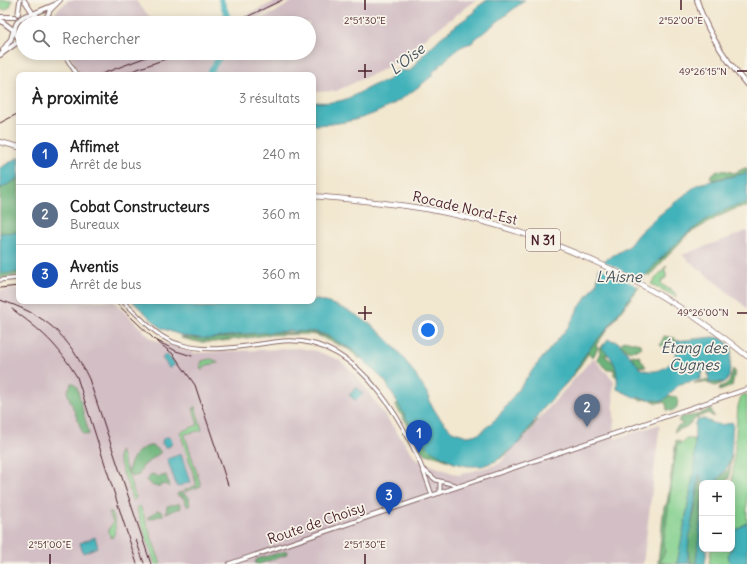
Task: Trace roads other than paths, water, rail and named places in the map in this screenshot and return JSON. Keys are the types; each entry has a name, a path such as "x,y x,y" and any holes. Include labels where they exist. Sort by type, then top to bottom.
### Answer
{"main road":[{"path":"698,0 715,42 732,67 747,85"},
{"path":"0,19 17,15 25,11 33,12 59,1"},
{"path":"47,16 59,1"},
{"path":"33,12 37,16"},
{"path":"0,19 13,30 16,36"},
{"path":"0,55 11,39 16,19"},
{"path":"0,55 16,44"},
{"path":"0,142 16,146"},
{"name":"Rocade Nord-Est","path":"316,196 384,202 437,211 502,227 551,243 607,267 661,296 698,319 747,356"}],"street":[{"path":"17,15 20,0"},
{"path":"24,0 33,12"},
{"path":"67,60 75,72"},
{"path":"0,280 16,278"},
{"path":"125,304 157,334 178,344 194,348 208,349 297,341 312,343 334,351 356,367 384,398 419,458 432,495"},
{"name":"Route de Choisy","path":"229,564 747,389"},
{"path":"423,468 440,482 460,486"},
{"path":"430,488 436,480"},
{"path":"440,482 440,493"}],"water":[{"path":"487,0 525,0 472,43 460,47 455,51 433,72 433,75 405,97 378,112 363,117 331,124 316,125 316,102 339,101 387,80 396,70 410,71 440,38 475,12 476,8"},
{"path":"16,159 16,180 0,189 0,168"},
{"name":"L'Aisne","path":"747,173 747,203 729,208 707,219 685,235 659,260 644,277 606,330 588,350 570,379 542,410 517,445 496,461 482,466 468,466 454,463 431,450 416,435 385,381 354,351 326,335 316,332 292,331 244,334 207,339 183,336 161,328 135,304 186,304 197,307 213,307 224,304 316,304 316,300 334,305 352,313 383,335 408,364 430,398 429,401 439,417 452,431 467,436 479,434 498,417 534,368 569,326 578,309 597,283 599,269 605,260 628,247 638,234 652,221 698,184"},
{"path":"16,232 16,272 0,274 0,233"},
{"name":"Étang des Cygnes","path":"713,337 721,338 732,347 729,377 726,382 709,383 708,370 705,369 704,372 701,372 701,379 680,384 663,401 634,397 617,389 615,366 610,357 602,348 608,339 618,342 641,369 655,371 667,366 675,359 676,341"},
{"path":"166,354 175,364 170,369 162,358"},
{"path":"357,387 363,394 356,401 349,395"},
{"path":"704,419 718,424 732,422 732,449 729,462 718,480 701,480 699,474 688,549 688,560 692,563 677,564 694,472 695,423 697,420"},
{"path":"165,437 169,437 171,438 171,446 165,447 162,444 162,440"},
{"path":"181,454 190,482 177,487 167,459"},
{"path":"747,522 747,564 730,564 728,555 729,552 735,552 735,531"},
{"path":"699,532 699,552 707,552 705,564 696,564"},
{"path":"95,537 98,547 83,553 80,543"}],"waterway":[{"path":"221,0 227,16"},
{"path":"210,72 218,60"}],"railway":[{"path":"249,16 282,0"},
{"path":"107,72 139,60"},
{"path":"129,72 163,60"},
{"path":"0,123 16,115"},
{"path":"0,288 16,286"},
{"path":"0,300 31,312 43,320 54,329 73,350 89,379 151,564"},
{"path":"117,304 154,339 176,351 192,356"},
{"path":"12,309 49,339 77,377 137,564"},
{"path":"154,339 173,354 195,385 228,485"},
{"path":"136,540 144,563"}],"place":[{"name":"Cobat Constructeurs","path":"587,427"},
{"name":"Affimet","path":"419,453"},
{"name":"Aventis","path":"389,515"}],"water label":[{"name":"L'Oise","path":"407,59"}]}
